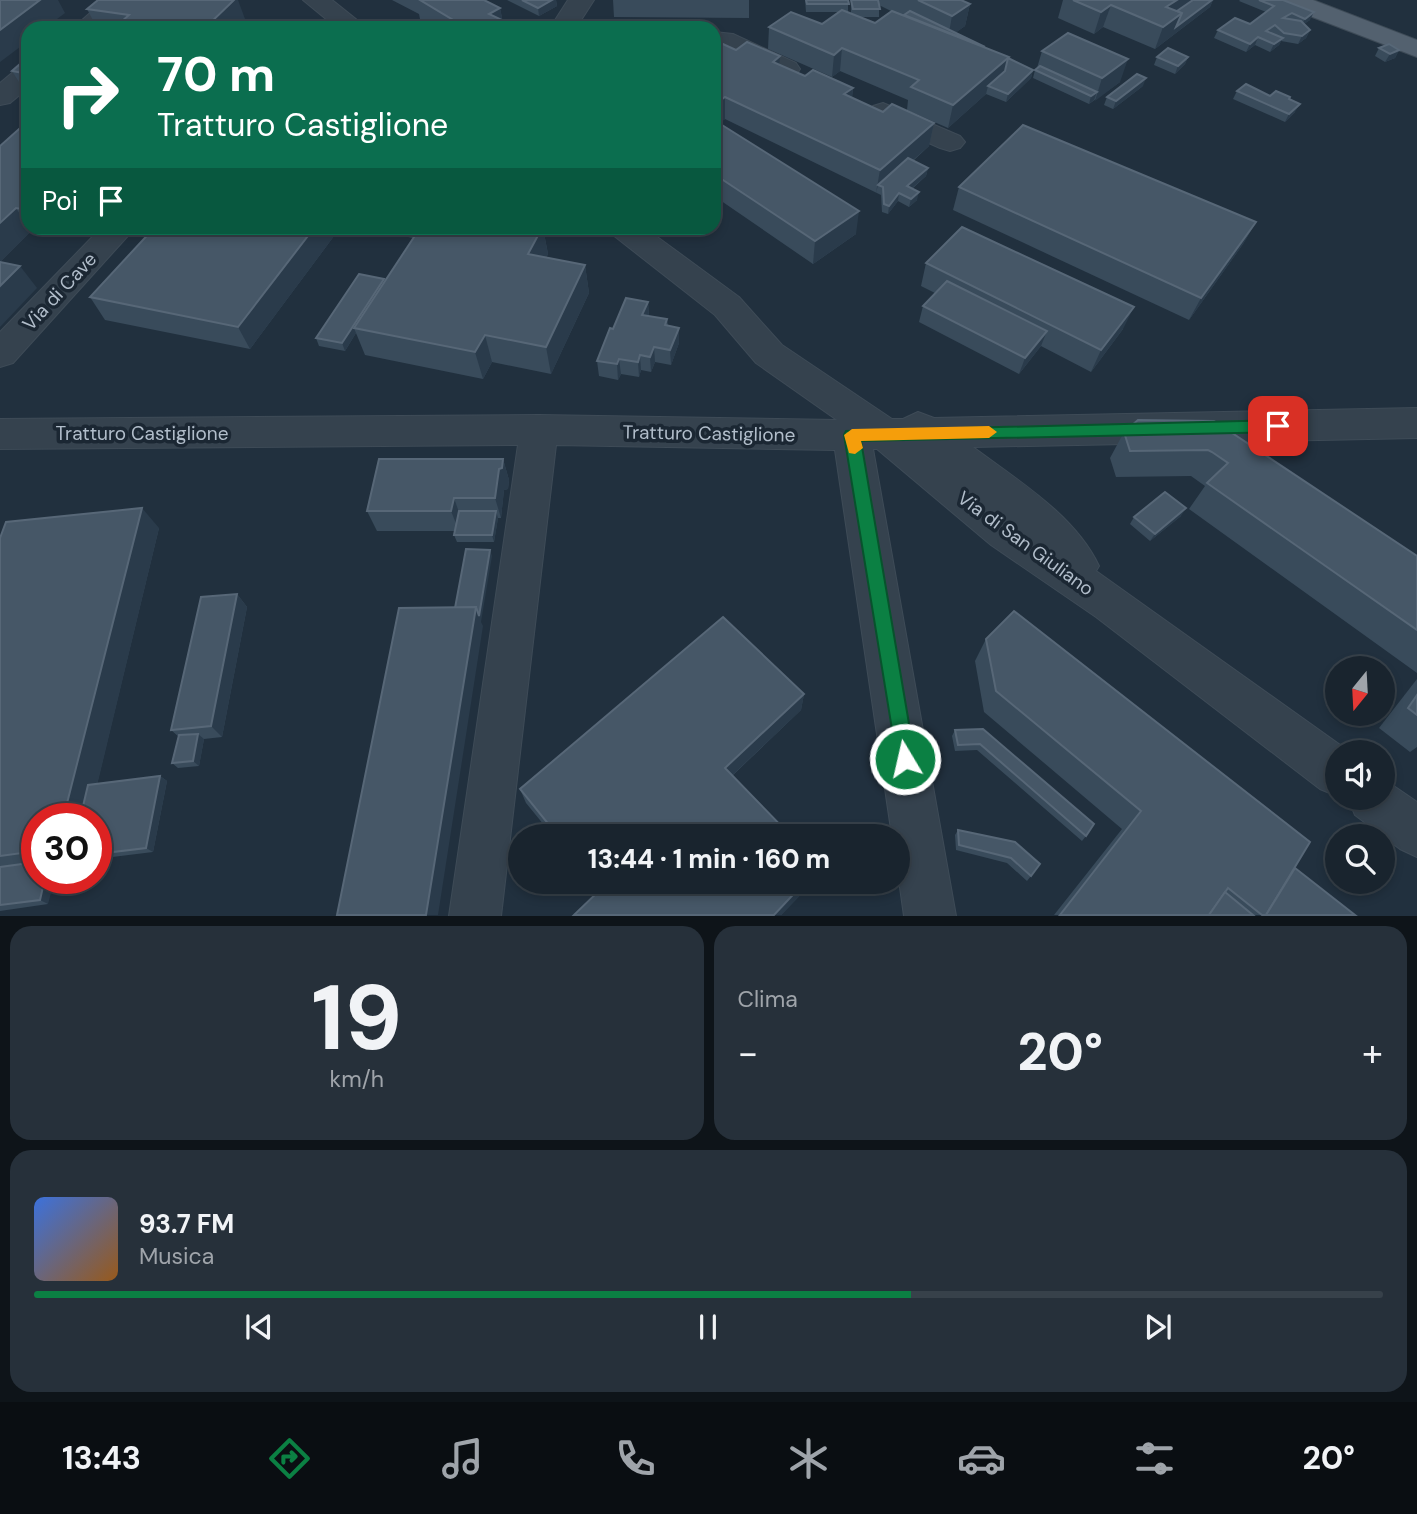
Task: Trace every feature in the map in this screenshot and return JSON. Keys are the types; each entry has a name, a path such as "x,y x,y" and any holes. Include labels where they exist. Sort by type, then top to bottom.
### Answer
{"main road":[{"path":"1290,0 1417,49"}],"street":[{"path":"95,21 121,0"},
{"path":"568,21 581,0"},
{"path":"311,21 323,5 345,21"},
{"path":"721,40 812,80"},
{"path":"0,97 21,80"},
{"path":"862,103 950,142"},
{"name":"Via di Cave","path":"0,354 112,235"},
{"name":"Via di San Giuliano","path":"633,235 727,306 769,354 808,381 868,435 1005,533 1111,604 1325,763"},
{"path":"727,306 796,341 926,433 1034,515 1111,604"},
{"path":"793,434 808,381"},
{"name":"Tratturo Castiglione","path":"0,433 539,430 868,435 1417,423"},
{"path":"475,915 539,430"},
{"path":"999,432 1015,501"},
{"path":"868,435 930,915"},
{"path":"1388,810 1417,832"}],"building":[{"path":"0,0 40,0 0,30"},
{"path":"98,0 234,0 212,21 122,21 129,15 87,9"},
{"path":"420,0 484,0 500,8 489,14 502,20 500,21 455,21"},
{"path":"522,0 552,0 538,8"},
{"path":"806,0 848,0 849,4 807,4"},
{"path":"851,0 878,0 880,9 853,9"},
{"path":"918,0 961,0 970,4 952,16"},
{"path":"1073,0 1177,0 1166,7 1182,13 1163,27 1111,5 1101,12"},
{"path":"1193,0 1212,0 1176,27 1182,13 1177,11"},
{"path":"1259,0 1283,0 1314,12 1305,19 1292,13 1283,18 1301,21 1310,30 1302,36 1284,33 1275,25 1266,31 1283,38 1274,44 1258,37 1250,44 1218,30 1235,18 1250,24 1274,6"},
{"path":"842,10 875,23 892,11 1009,57 953,105 911,87 919,80 842,48 834,55 769,27 791,12 822,24"},
{"path":"910,11 985,47 904,15"},
{"path":"1068,33 1128,59 1102,78 1042,51"},
{"path":"747,42 780,56 773,62 805,76 813,70 853,88 844,94 883,112 892,104 934,123 880,170 725,97 721,100 721,43 736,50"},
{"path":"1389,44 1399,50 1390,54 1379,48"},
{"path":"1168,48 1188,57 1178,66 1157,57"},
{"path":"1008,58 1033,70 1008,94 988,86 1005,71"},
{"path":"21,63 21,73 12,71"},
{"path":"1040,66 1097,92 1091,96 1035,70"},
{"path":"1137,74 1146,78 1116,101 1107,97"},
{"path":"1246,84 1270,96 1276,91 1300,104 1289,114 1237,91"},
{"path":"721,124 859,211 815,241 721,179"},
{"path":"1023,125 1256,222 1201,298 959,187"},
{"path":"21,127 21,209 16,208 0,223 0,146"},
{"path":"908,158 928,168 907,186 919,192 911,199 899,193 889,206 884,204 883,187 878,185"},
{"path":"962,227 1134,307 1101,350 926,263"},
{"path":"148,235 309,235 238,327 90,297"},
{"path":"415,235 538,235 528,254 585,265 546,347 485,335 475,352 354,328"},
{"path":"0,262 20,266 0,286"},
{"path":"359,274 384,279 342,343 316,338"},
{"path":"947,281 1047,331 1025,358 923,306"},
{"path":"626,298 648,302 642,315 667,319 665,325 679,328 670,350 654,347 650,357 640,355 638,362 619,359 617,364 597,361 610,328 613,329"},
{"path":"1138,420 1214,421 1417,556 1417,630 1207,483 1228,463 1212,452 1130,451 1124,432"},
{"path":"379,459 503,459 495,498 454,498 451,511 367,511"},
{"path":"1165,492 1186,508 1155,534 1134,517"},
{"path":"142,508 67,803 21,803 21,853 0,856 0,538 6,522"},
{"path":"459,511 496,511 492,535 454,535"},
{"path":"466,549 490,550 479,616 476,607 455,608"},
{"path":"237,594 211,726 171,730 201,597"},
{"path":"476,607 426,915 337,915 399,608"},
{"path":"1014,611 1310,842 1266,915 1262,915 1228,888 1209,915 1060,915 1141,811 996,691 986,639"},
{"path":"723,617 804,694 725,768 779,824 548,824 520,789"},
{"path":"1417,695 1417,715 1408,708"},
{"path":"983,729 1094,824 1086,836 980,744 958,745 955,730"},
{"path":"198,734 193,761 172,763 179,735"},
{"path":"160,776 146,848 112,852 112,803 84,803 88,785"},
{"path":"958,830 1015,842 1040,864 1031,876 1011,858 959,845"},
{"path":"21,864 21,894 41,894 40,900 0,905 0,867"},
{"path":"1295,868 1355,915 1266,915"},
{"path":"1225,892 1253,915 1209,915"},
{"path":"596,894 794,894 774,915 574,915"}],"slow traffic":[{"path":"855,448 852,435 989,432"}],"route":[{"path":"905,759 852,435 1278,426"}]}
